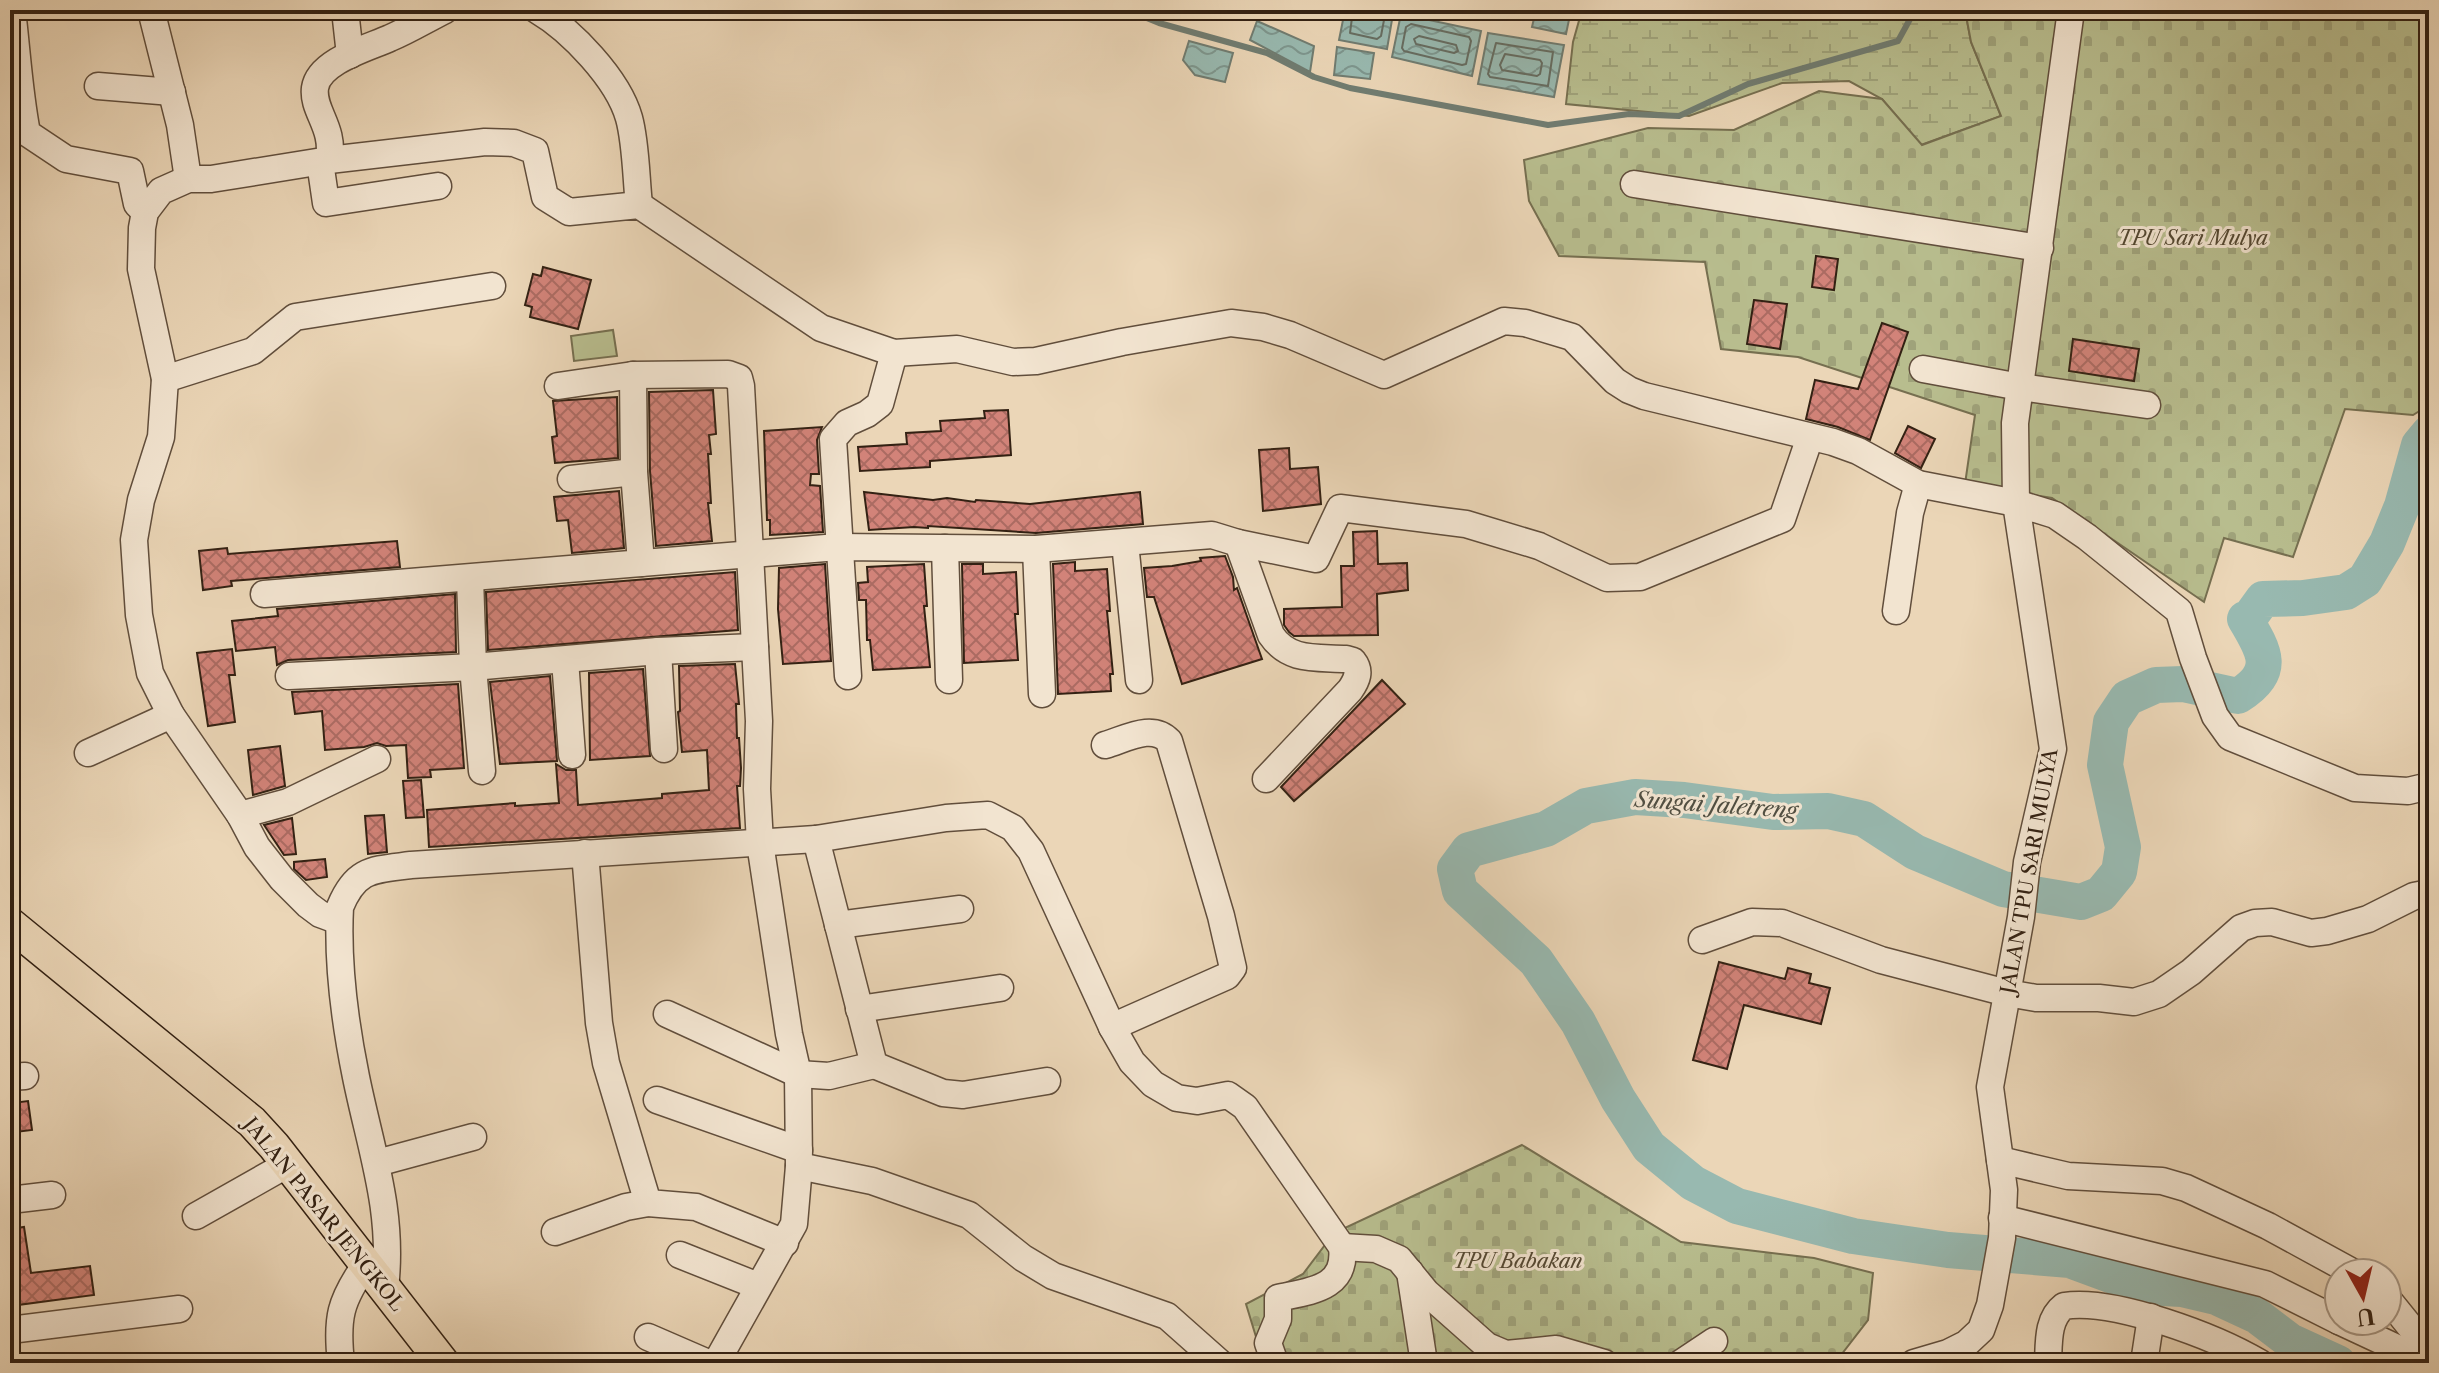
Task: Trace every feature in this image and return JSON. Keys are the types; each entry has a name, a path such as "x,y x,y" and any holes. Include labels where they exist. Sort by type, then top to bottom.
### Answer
{"main road":[{"name":"JALAN PASAR JENGKOL","path":"10,924 252,1122 443,1363"}],"street":[{"path":"12,10 22,84 15,100 27,133 66,159 130,171 137,204 145,212"},
{"path":"151,10 172,92 188,179"},
{"path":"345,10 350,55"},
{"path":"438,186 326,203 324,161 331,141 315,99 315,87 324,71 350,55 445,10"},
{"path":"537,10 580,44 597,63 627,113 639,205"},
{"name":"JALAN TPU SARI MULYA","path":"1914,1363 1948,1353 1966,1344 1981,1330 1990,1305 2002,1228 2004,1190 1990,1087 2021,917 2027,862 2053,749 2016,503 2015,423 2071,10"},
{"path":"98,86 172,92"},
{"path":"339,921 320,914 282,879 257,847 240,815 171,715 150,673 143,645 134,540 141,500 161,437 165,379 141,269 142,228 145,212 161,191 188,179 211,179 324,161 485,142 514,143 535,151 545,197 569,212 639,205 821,328 894,353 957,349 1013,362 1036,361 1231,323 1263,327 1290,335 1384,375 1486,327 1513,321 1572,337 1615,381 1644,396 1858,451 1918,484 2016,503 2055,515 2179,611 2215,716 2230,737 2355,788 2408,791 2429,786"},
{"path":"1634,184 2040,248"},
{"path":"165,379 253,351 295,317 492,286"},
{"path":"848,676 833,439 847,423 880,404 894,353"},
{"path":"1923,369 2147,405"},
{"path":"558,386 633,375 728,374 739,378 755,647 760,843 798,1074 799,1158 796,1215 785,1243 716,1363"},
{"path":"633,375 634,472 641,563"},
{"path":"264,594 838,547 1036,549 1212,535 1316,559 1340,508 1466,524 1539,546 1607,578 1640,577 1782,519 1810,437"},
{"path":"571,479 634,472"},
{"path":"1896,611 1910,513 1918,484"},
{"path":"1125,543 1139,680"},
{"path":"1238,543 1271,635 1280,648 1296,655 1353,661 1358,671 1357,680 1350,690 1266,779"},
{"path":"945,548 949,680"},
{"path":"1036,549 1042,694"},
{"path":"470,578 473,667 482,771"},
{"path":"289,676 473,667 658,651 755,647"},
{"path":"658,651 664,749"},
{"path":"565,660 572,755"},
{"path":"88,753 171,715"},
{"path":"1105,745 1152,731 1169,741 1221,916 1233,968 1227,976 1112,1027"},
{"path":"240,815 288,802 377,759"},
{"path":"341,1363 339,1328 347,1291 375,1276 389,1246 377,1163 346,1024 340,907 357,878 369,871 585,853 816,839 946,818 988,815 1013,828 1031,851 1112,1027 1132,1062 1153,1084 1187,1101 1228,1095 1245,1107 1342,1247 1341,1269 1334,1279 1320,1288 1278,1298 1278,1319 1268,1343 1275,1363"},
{"path":"816,839 874,1065"},
{"path":"585,853 599,1023 606,1063 648,1203"},
{"path":"1702,940 1752,922 1782,923 1881,960 2007,993 2036,998 2099,998 2134,1002 2159,994 2191,972 2241,928 2272,922 2311,933 2327,931 2368,919 2414,896 2429,893"},
{"path":"838,925 960,909"},
{"path":"859,1009 1000,988"},
{"path":"667,1014 798,1074 829,1076 874,1065 943,1093 963,1095 1047,1081"},
{"path":"657,1100 799,1158 969,1215 1023,1258 1053,1276 1167,1316 1220,1363"},
{"path":"377,1163 473,1137"},
{"path":"2000,1160 2068,1176 2162,1181 2186,1188 2268,1226 2325,1257"},
{"path":"196,1216 288,1164"},
{"path":"10,1200 52,1195"},
{"path":"555,1232 626,1207 648,1203 696,1207 785,1243"},
{"path":"2002,1228 2265,1284 2323,1313"},
{"path":"1342,1247 1362,1247 1399,1259 1426,1292 1487,1346 1506,1354 1556,1349 1604,1363"},
{"path":"680,1255 758,1286"},
{"path":"1410,1272 1424,1363"},
{"path":"2048,1363 2049,1333 2054,1318 2064,1306 2079,1304 2151,1317 2236,1356 2260,1363"},
{"path":"10,1330 179,1309"},
{"path":"2144,1363 2151,1317"},
{"path":"2403,1317 2427,1346"},
{"path":"648,1337 708,1363"},
{"path":"2373,1337 2399,1349 2427,1346"},
{"path":"1681,1363 1714,1341"}],"green space":[{"path":"1582,10 1965,10 1971,42 2001,116 1921,145 1882,99 1849,81 1782,83 1689,116 1566,104 1573,42"},
{"name":"TPU Sari Mulya","path":"1965,10 2429,10 2429,405 2413,415 2345,409 2293,557 2224,538 2204,602 2052,498 1965,484 1975,415 1798,357 1721,349 1705,262 1559,256 1529,201 1524,160 1648,128 1734,130 1819,91 1882,99 1922,145 2001,116 1971,42"},
{"path":"613,330 617,356 574,361 571,336"},
{"name":"TPU Babakan","path":"1522,1145 1681,1242 1814,1258 1873,1273 1868,1320 1841,1355 1830,1363 1264,1363 1246,1304 1303,1274 1334,1233"}],"water":[{"path":"1345,10 1393,14 1387,49 1339,40"},
{"path":"1536,10 1571,10 1566,34 1532,27"},
{"path":"1401,14 1481,31 1472,76 1392,57"},
{"path":"1257,21 1314,46 1310,72 1250,40"},
{"path":"1488,33 1564,45 1554,97 1478,84"},
{"path":"1189,41 1233,53 1225,82 1195,75 1183,60"},
{"path":"1337,47 1374,53 1370,79 1334,75"}],"building":[{"path":"1816,256 1838,259 1834,290 1812,287"},
{"path":"543,267 591,280 578,329 530,317 532,307 525,305 533,274 541,276"},
{"path":"1754,300 1787,304 1780,349 1747,344"},
{"path":"1882,323 1908,332 1870,440 1806,419 1815,380 1858,389"},
{"path":"2073,339 2139,349 2134,381 2069,371"},
{"path":"713,390 716,434 709,435 711,454 708,454 712,541 656,546 650,471 649,392"},
{"path":"617,397 618,458 555,463 552,437 557,436 553,401"},
{"path":"1008,410 1011,455 930,461 930,467 860,471 858,447 907,444 906,433 941,431 940,421 985,418 984,411"},
{"path":"1908,426 1935,439 1921,468 1895,453"},
{"path":"822,427 817,440 819,474 811,474 810,485 820,486 823,532 770,535 764,431"},
{"path":"1289,448 1290,469 1318,467 1321,504 1263,511 1259,450"},
{"path":"619,491 624,548 572,553 568,520 557,521 554,497"},
{"path":"864,492 933,500 947,498 1030,504 1140,492 1143,524 1036,533 928,526 869,530"},
{"path":"1377,531 1378,564 1407,563 1408,590 1377,594 1378,635 1294,636 1289,632 1284,625 1284,609 1342,607 1341,566 1354,566 1353,532"},
{"path":"397,541 400,567 231,581 232,586 203,590 199,551 227,548 228,554"},
{"path":"1225,556 1234,590 1237,588 1262,659 1182,684 1154,597 1147,597 1144,568"},
{"path":"1075,562 1075,571 1107,569 1113,674 1110,674 1111,691 1058,694 1053,564"},
{"path":"825,564 831,661 783,664 778,609 779,568"},
{"path":"924,564 927,606 924,606 930,667 873,670 870,640 867,640 866,600 859,600 858,583 868,582 867,567"},
{"path":"962,564 983,564 983,574 1016,572 1018,660 964,663"},
{"path":"735,572 738,630 488,650 486,592"},
{"path":"455,594 456,652 288,660 277,665 275,647 236,651 232,621 278,616 277,609"},
{"path":"232,649 235,675 229,675 235,722 208,726 197,653"},
{"path":"735,664 741,768 740,786 737,786 740,828 429,847 427,810 559,803 556,764 566,770 576,770 578,805 662,798 662,794 709,790 707,750 682,752 678,712 679,666"},
{"path":"643,669 650,756 590,760 589,673"},
{"path":"550,676 557,761 500,764 490,682"},
{"path":"1382,680 1405,704 1294,801 1281,787"},
{"path":"458,684 464,768 430,770 431,777 408,778 406,745 377,743 325,750 322,711 295,714 292,692"},
{"path":"280,746 285,786 253,795 248,750"},
{"path":"421,780 424,817 406,818 403,781"},
{"path":"384,815 387,852 368,854 365,816"},
{"path":"292,818 296,854 284,855 264,825"},
{"path":"325,859 327,877 306,880 294,869 294,862"},
{"path":"1719,962 1785,979 1788,968 1811,974 1809,983 1830,988 1821,1024 1744,1005 1727,1069 1693,1060"},
{"path":"28,1101 32,1130 16,1132 12,1103"},
{"path":"24,1227 31,1273 90,1266 94,1295 10,1306 10,1276 14,1275 10,1229"}],"waterway":[{"path":"1127,10 1159,23 1267,53 1314,77 1350,88 1548,125 1629,114 1679,116 1748,84 1898,41 1915,10"},
{"name":"Sungai Jaletreng","path":"2338,1363 2290,1341 2257,1316 2216,1297 2182,1289 2143,1287 2070,1260 1948,1250 1853,1236 1737,1206 1693,1183 1649,1147 1618,1099 1578,1022 1536,961 1460,891 1455,869 1469,850 1546,829 1586,806 1635,797 1773,812 1828,811 1864,819 1915,852 2003,889 2081,902 2101,894 2119,872 2123,847 2105,765 2111,722 2127,698 2156,685 2183,684 2238,696 2250,687 2263,670 2264,661 2245,619 2263,599 2346,592 2365,580 2387,543 2402,506 2419,445 2429,433"}]}
